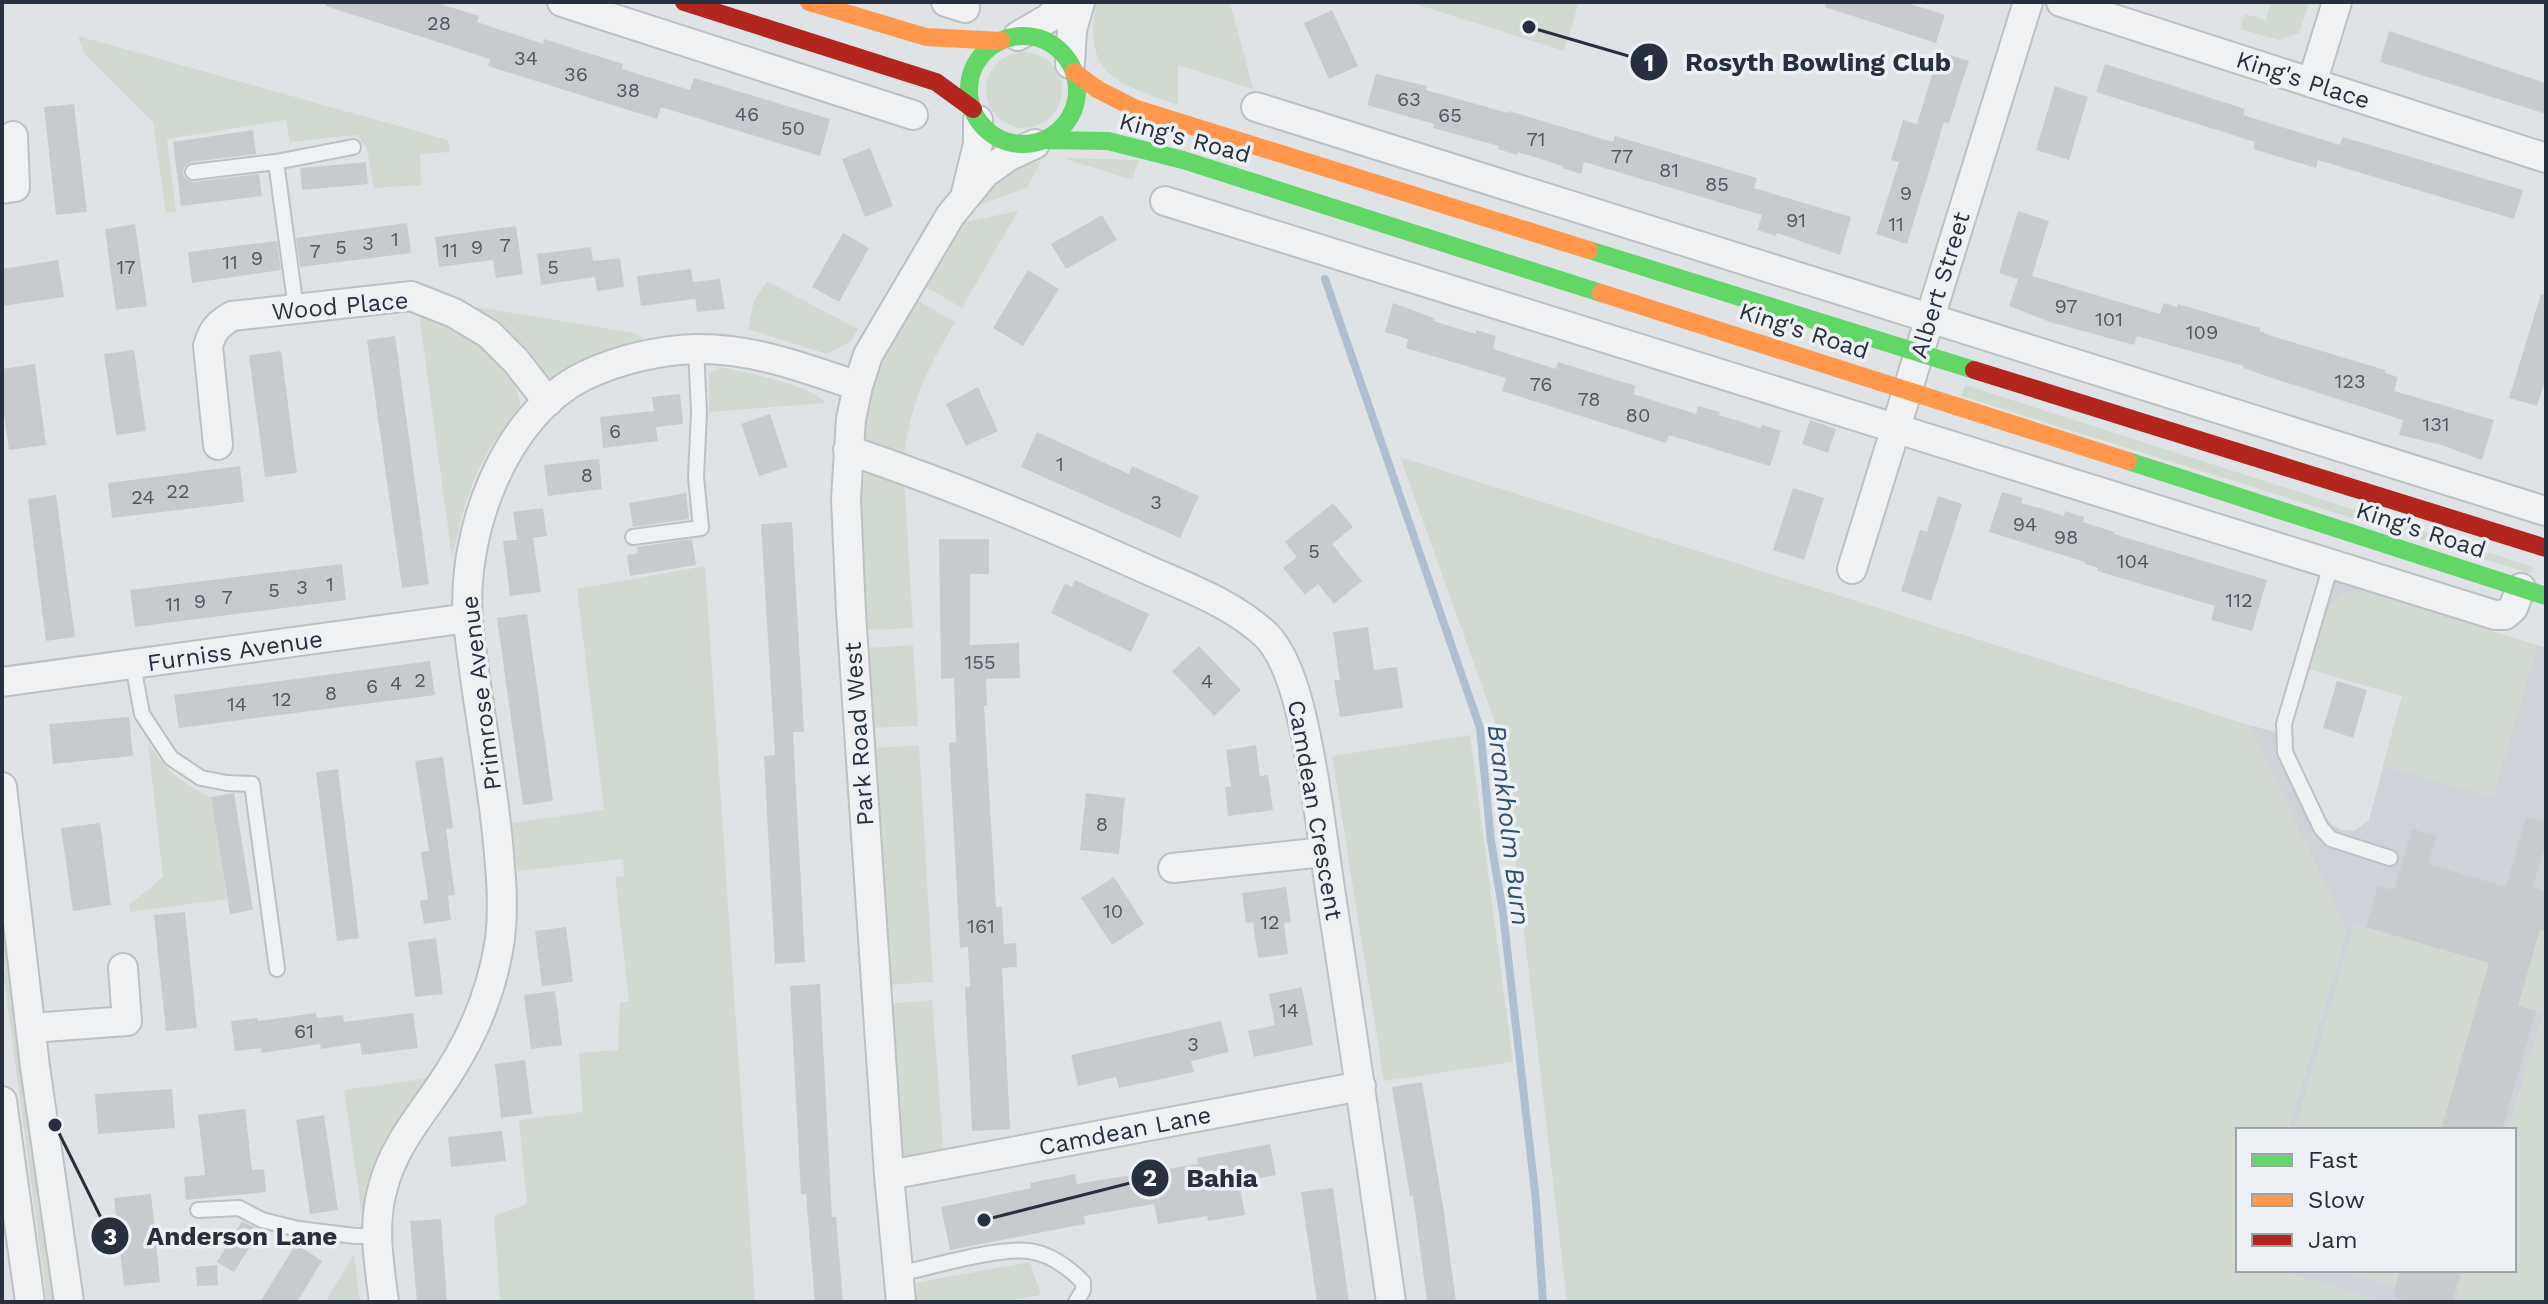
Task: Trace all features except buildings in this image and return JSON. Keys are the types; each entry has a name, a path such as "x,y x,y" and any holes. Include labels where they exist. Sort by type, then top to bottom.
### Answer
{"main road":[{"name":"King's Road","path":"684,2 936,82 956,94 976,114 985,129 999,139 1016,144 1108,141 1150,150 2533,592"},
{"name":"King's Road","path":"809,2 879,13 926,37 1035,38 1052,44 1072,68 1097,89 1134,108 2540,546"},
{"path":"976,114 970,98 970,81 976,64 987,50 1010,39"},
{"path":"1039,142 1066,124 1075,108 1078,90 1072,68"}],"street":[{"path":"562,2 913,115"},
{"path":"1010,39 1049,18 1066,2"},
{"path":"1072,68 1072,30 1080,2"},
{"name":"Albert Street","path":"1852,569 2028,2"},
{"name":"King's Place","path":"2061,2 2546,158"},
{"path":"2312,83 2337,2"},
{"path":"814,83 825,47"},
{"path":"1256,107 2545,509 2540,546"},
{"name":"Park Road West","path":"966,194 978,144 976,114"},
{"path":"1277,151 1289,117"},
{"path":"2,189 15,187 13,136"},
{"name":"Park Road West","path":"900,1288 889,1175 851,598 846,499 848,450 858,386 868,355 890,314 966,194 985,173 1009,156 1039,142"},
{"path":"1233,221 1244,179"},
{"path":"1165,201 2495,615 2505,615 2533,592"},
{"name":"Wood Place","path":"218,445 208,346 212,333 220,323 232,316 411,296 454,313 489,334 516,361 548,402"},
{"name":"Primrose Avenue","path":"384,1302 376,1236 382,1189 396,1149 450,1071 478,1020 494,976 502,888 495,804 468,618 468,576 475,532 488,491 512,443 548,402 582,377 624,361 667,351 742,351 779,359 858,386"},
{"name":"Camdean Crescent","path":"848,450 1009,509 1215,600 1268,638 1287,668 1299,705 1361,1086 1391,1302"},
{"name":"Furniss Avenue","path":"2,682 468,618"},
{"path":"2,787 6,843 69,1302"},
{"path":"1173,868 1324,852"},
{"path":"31,1028 127,1021 123,968"},
{"name":"Camdean Lane","path":"889,1175 1361,1086"},
{"path":"2,1101 30,1302"}],"lane":[{"path":"193,172 276,162 353,147"},
{"path":"276,162 296,309"},
{"path":"633,537 701,528 696,477 699,412 696,349"},
{"path":"2331,565 2284,724 2285,752 2321,828 2331,839 2390,858"},
{"path":"133,665 142,714 171,758 201,778 252,784 277,969"},
{"path":"198,1210 239,1208 262,1220 298,1229 376,1236"},
{"path":"900,1288 1004,1252 1028,1251 1050,1256 1070,1268 1083,1282 1083,1290 1076,1302"}],"shaded area":[{"path":"1096,2 1230,2 1253,89 1178,65 1178,105 1122,83 1100,62 1095,47 1093,27"},
{"path":"1409,2 1579,2 1564,51"},
{"path":"2271,2 2309,3 2299,33 2279,40 2240,29 2245,14 2266,20"},
{"path":"78,36 448,140 450,152 420,154 421,185 374,188 367,149 357,135 290,142 286,120 167,139 176,212 166,213 153,122 84,53"},
{"path":"1017,52 1031,52 1045,58 1056,69 1062,90 1059,105 1051,117 1031,128 1017,128 1003,122 992,111 986,97 986,83 992,69 1003,58"},
{"path":"1063,158 1139,160 1132,180"},
{"path":"1041,161 1028,187 974,207 988,187 1002,175"},
{"path":"1018,211 962,308 926,287 965,222"},
{"path":"767,281 858,329 850,342 827,354 748,329 754,301"},
{"path":"917,300 955,322 922,385 904,454 874,447 864,439 870,399 881,366"},
{"path":"475,307 635,333 645,341 610,352 556,378 545,376 503,331"},
{"path":"419,314 474,340 496,359 516,388 520,406 518,414 497,438 479,468 463,512 452,557"},
{"path":"719,367 792,385 826,403 709,412 709,374"},
{"path":"1965,385 2533,567 2531,574 1961,396"},
{"path":"1400,457 2249,725 2347,931 2289,1128 2236,1128 2236,1272 2284,1272 2384,1302 1567,1302 1502,742"},
{"path":"867,471 904,478 913,628 868,630 858,487"},
{"path":"705,566 755,1302 500,1302 494,1216 527,1204 519,1120 583,1112 579,1053 618,1050 620,1003 629,1001 615,877 624,876 623,859 518,871 510,823 604,810 577,589"},
{"path":"2331,580 2546,648 2546,1017 2543,1016 2509,1128 2289,1128 2347,931 2249,725 2290,736 2290,751 2322,813 2341,830 2354,831 2369,820 2402,696 2305,668"},
{"path":"2362,590 2538,646 2493,797 2383,766 2402,696 2309,669 2332,603 2343,594"},
{"path":"913,645 918,726 872,728 868,648"},
{"path":"1470,735 1513,1062 1384,1081 1332,756"},
{"path":"148,743 175,775 211,797 227,899 130,912 129,905 163,877"},
{"path":"919,745 933,982 887,985 873,748"},
{"path":"2,898 55,1302 47,1302 2,963"},
{"path":"2354,924 2489,963 2442,1128 2296,1128"},
{"path":"2540,929 2546,930 2546,1012 2518,1006"},
{"path":"932,1000 944,1156 914,1162 896,1149 887,1004"},
{"path":"2543,1016 2546,1017 2546,1302 2455,1302 2463,1272 2516,1272 2516,1128 2509,1128"},
{"path":"429,1078 386,1137 372,1168 362,1214 344,1090"},
{"path":"354,1254 360,1302 325,1302"},
{"path":"1030,1262 1041,1295 1001,1302 914,1302 914,1283"},
{"path":"2284,1272 2463,1272 2455,1302 2384,1302"},
{"path":"2344,1272 2399,1272 2395,1287"}],"waterway":[{"name":"Brankholm Burn","path":"1325,279 1480,728 1536,1201 1543,1302"}],"traffic: fast":[{"path":"1023,36 1044,40 1061,52 1073,69 1077,90 1073,111 1061,128 1044,140 1023,144 1002,140 985,128 973,111 969,90 973,69 985,52 1002,40 1023,36"},
{"path":"1043,140 1108,141 1183,160 1601,293"},
{"path":"1589,250 1974,370"},
{"path":"2128,461 2546,596"}],"traffic: slow":[{"path":"809,2 926,37 1001,41"},
{"path":"1074,72 1097,89 1134,108 1589,250"},
{"path":"1601,293 2128,461"}],"traffic: jam":[{"path":"684,2 936,82 973,109"},
{"path":"1974,370 2546,548"}],"place":[{"name":"Rosyth Bowling Club","path":"1529,27"},
{"name":"Anderson Lane","path":"55,1125"},
{"name":"Bahia","path":"984,1220"}]}
